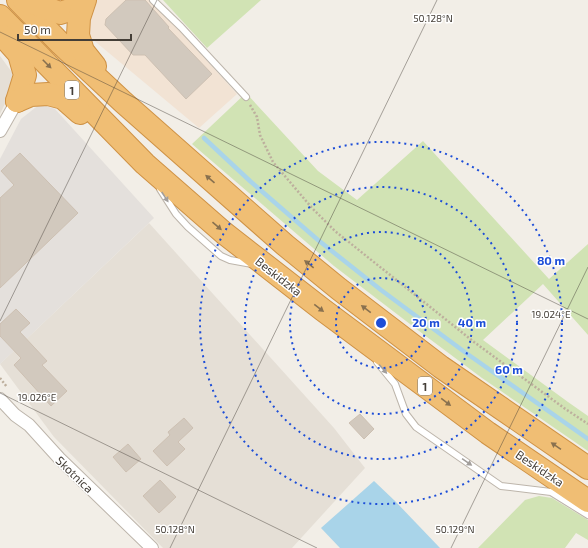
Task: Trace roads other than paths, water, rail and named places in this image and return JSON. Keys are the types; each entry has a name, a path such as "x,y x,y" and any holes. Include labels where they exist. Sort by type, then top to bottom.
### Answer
{"highway":[{"name":"1","path":"18,0 61,44 123,102 285,245 339,289 441,367 588,468"},
{"path":"24,0 60,13 73,9 85,0"},
{"path":"85,0 79,18 78,35 83,51 123,102"},
{"name":"Beskidzka","path":"0,16 153,177 348,329 488,433 588,501"},
{"path":"0,33 20,54 25,75 17,101"},
{"path":"17,101 31,95 48,94 63,98 110,143 153,177"}],"street":[{"path":"0,131 17,101"},
{"name":"Skotnica","path":"0,399 15,415 29,425 59,458 152,548"}],"lane":[{"path":"153,0 181,27 246,97"},
{"path":"348,329 367,351"},
{"path":"372,356 395,384 406,414 416,427 501,486 551,492 588,515"}],"water":[{"path":"374,481 440,548 340,548 321,528"}],"waterway":[{"path":"204,138 250,181 318,240 381,290 466,353 588,439"}]}
